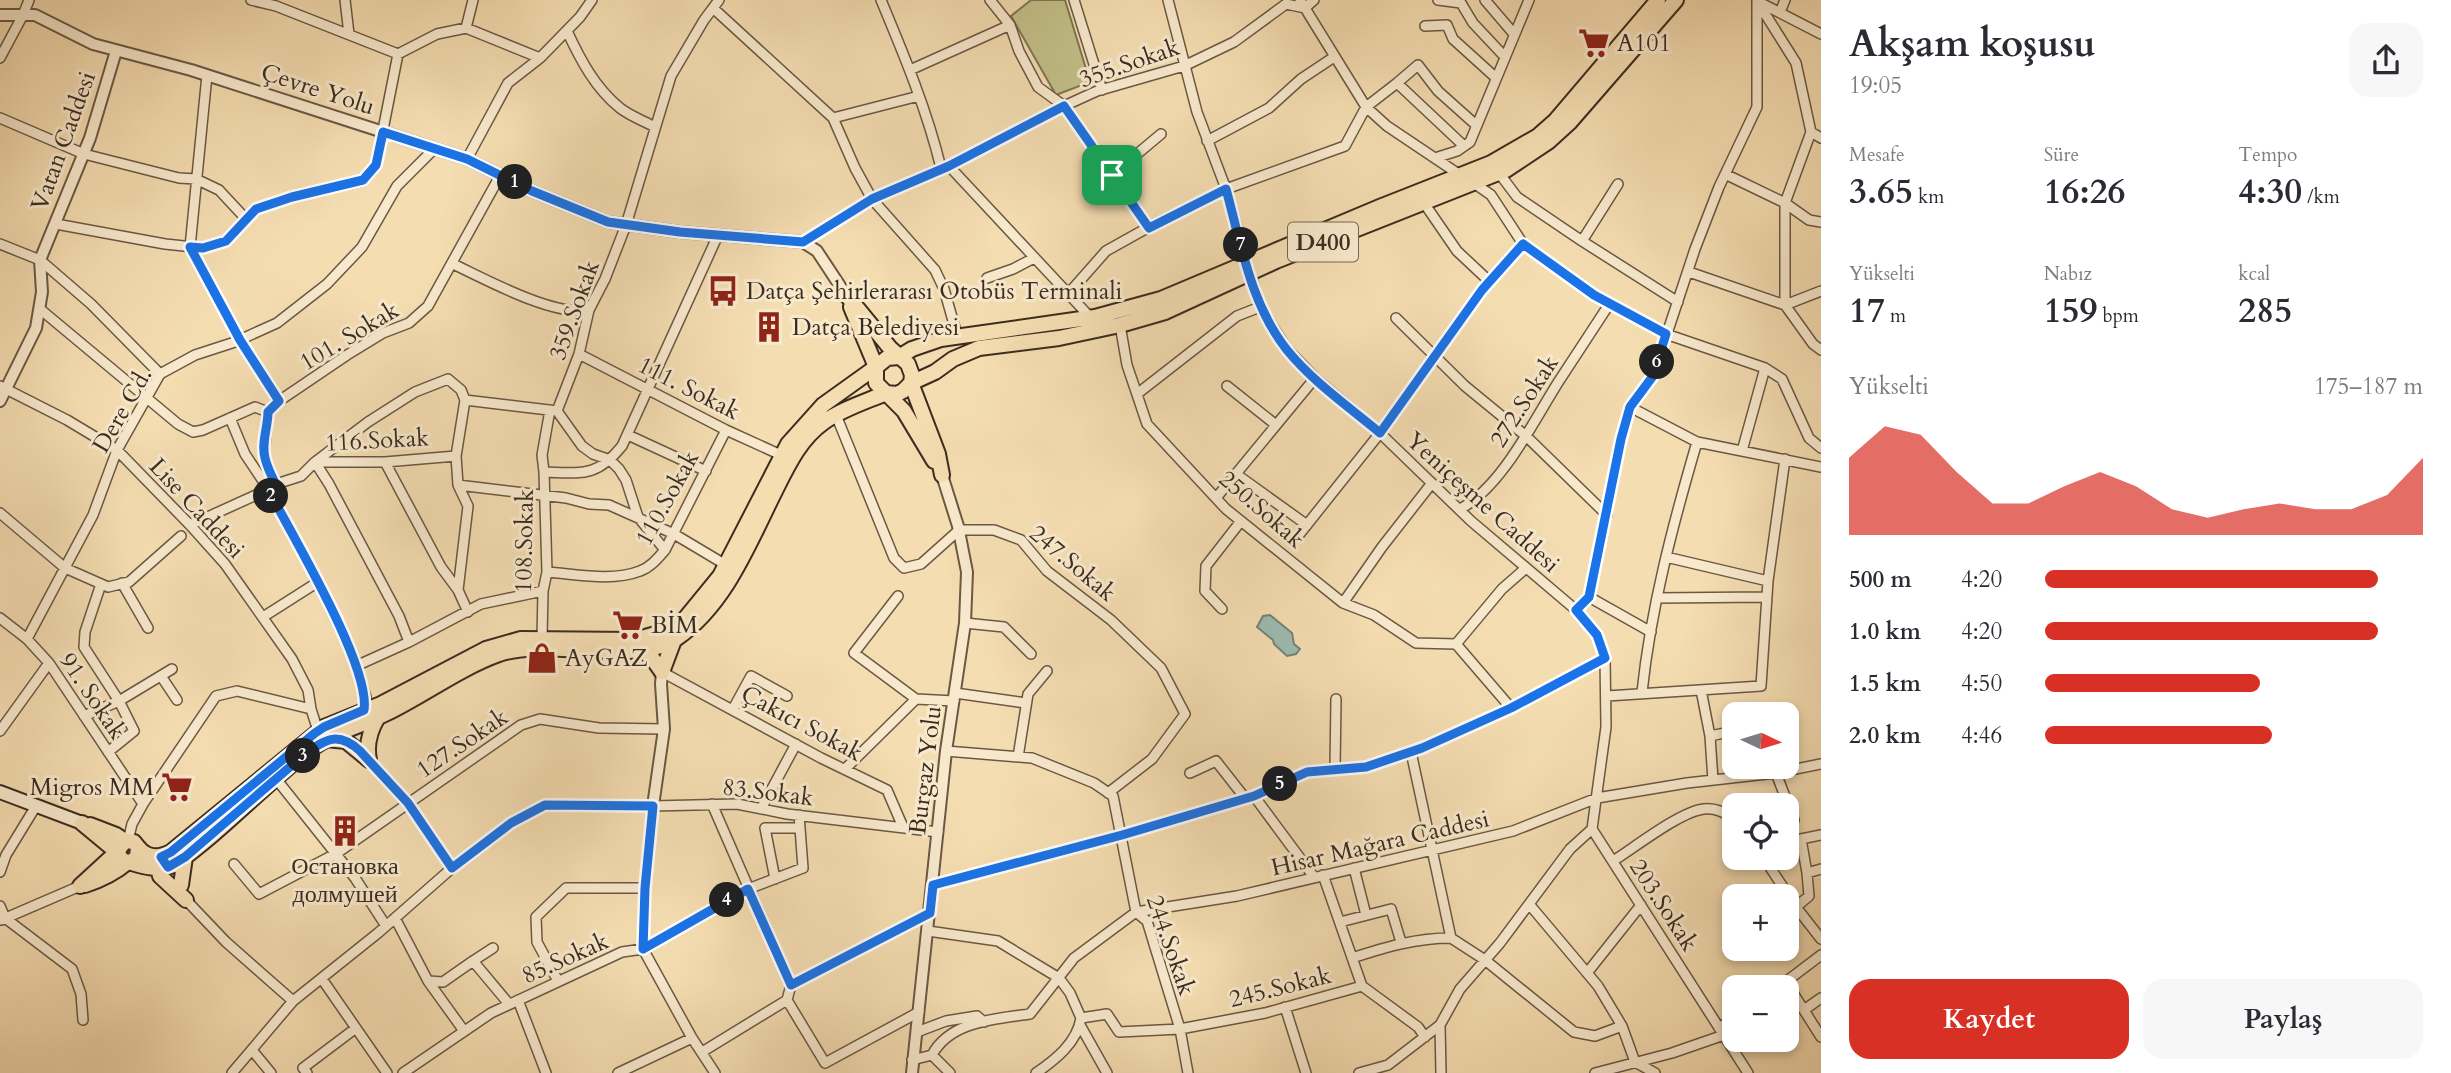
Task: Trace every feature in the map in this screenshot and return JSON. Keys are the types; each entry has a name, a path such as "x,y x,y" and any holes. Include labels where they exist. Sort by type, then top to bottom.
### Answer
{"main road":[{"name":"D400","path":"886,393 897,394 964,353 979,348 1059,338 1165,312 1247,268 1510,153 1538,136 1555,121 1658,0"},
{"name":"D400","path":"876,367 887,358 899,357 912,349 957,335 1090,317 1161,299 1288,256 1500,173 1525,159 1570,122 1676,0"},
{"path":"844,292 911,369 911,383 938,454 942,475"},
{"path":"844,292 876,367 876,383 904,411 942,475"},
{"path":"371,714 403,693 495,645 521,639 618,641 650,637 684,620 726,565 781,454 823,405 876,367"},
{"path":"186,901 160,876 160,862 321,735 489,658 510,651 532,648 638,650 674,640 703,617 724,589 799,447 822,423 886,393"},
{"path":"662,672 674,640"},
{"path":"638,650 650,655 662,672"},
{"path":"369,760 371,714"},
{"path":"321,735 346,741 369,760"},
{"path":"0,792 82,823 128,851 139,867 185,857 277,780 321,735"},
{"path":"80,886 128,851"},
{"path":"181,886 185,857"},
{"path":"160,862 181,886 186,901"}],"street":[{"path":"0,58 29,0"},
{"path":"251,0 276,6 398,54 437,34 466,28 540,58"},
{"path":"345,0 349,34"},
{"path":"466,28 473,0"},
{"path":"467,159 508,83 540,58 592,0"},
{"name":"359.Sokak","path":"544,472 542,455 553,410 579,354 589,310 605,279 626,225 671,76 719,0"},
{"path":"881,0 945,167 1090,317"},
{"path":"1074,0 1102,90"},
{"name":"Yeniçeşme Caddesi","path":"1168,0 1184,66 1207,141 1226,189 1260,307 1287,349 1315,378 1380,433 1460,509 1576,610 1597,635 1605,658 1607,696 1606,727 1592,829"},
{"path":"1314,0 1303,4 1366,107 1387,126 1460,175"},
{"path":"1438,0 1461,3 1473,23 1504,56"},
{"path":"1485,0 1514,34"},
{"path":"1435,158 1457,151 1470,142 1529,0"},
{"path":"1780,12 1785,0"},
{"path":"993,1 1010,25 1019,51 1038,86 1064,106 1149,228"},
{"path":"1757,1 1821,34"},
{"path":"1757,1 1796,63 1811,132 1785,204 1785,304 1813,344 1821,350"},
{"path":"1576,610 1589,597 1630,407 1653,376 1695,248 1725,174 1758,107 1757,1"},
{"name":"355.Sokak","path":"803,242 872,199 945,167 1064,106 1102,90 1184,66 1234,42 1286,4 1303,4"},
{"path":"713,8 833,118 872,199 935,270 944,289 957,335"},
{"name":"Çevre Yolu","path":"0,15 36,15 93,44 162,61 467,159 573,209 608,222 803,242"},
{"path":"910,71 1010,25"},
{"path":"1425,26 1447,25 1452,39 1495,77"},
{"path":"567,31 582,62 602,89 622,109 655,127"},
{"name":"Vatan Caddesi","path":"0,401 3,388 36,328 42,292 40,260 83,154 116,51"},
{"path":"56,224 165,244 203,248 226,241 256,209 292,197 363,180 376,165 398,54"},
{"path":"1207,141 1269,108 1301,79 1334,57"},
{"path":"1069,293 1107,251 1149,228 1226,189 1345,146 1366,107 1418,65 1438,91 1476,125"},
{"path":"207,75 190,247 240,340 279,401"},
{"path":"1397,83 1464,146"},
{"path":"833,118 919,96"},
{"path":"0,118 83,154 179,178 196,179 219,190 246,219"},
{"path":"1811,132 1821,138"},
{"path":"1112,175 1161,134"},
{"name":"Dere Cd.","path":"27,639 93,515 117,450 160,374 195,355 240,340 277,323 327,284 362,247 397,186 434,149"},
{"path":"1500,173 1517,197 1678,302"},
{"name":"101. Sokak","path":"268,412 279,401 383,334 409,323 428,306 501,174"},
{"path":"1725,174 1785,204 1809,220 1821,222"},
{"path":"1474,183 1491,195 1523,244 1594,295 1666,334 1765,368 1782,379 1810,438 1821,448"},
{"path":"1582,241 1618,184"},
{"path":"1424,203 1457,251 1489,281"},
{"path":"610,460 628,435 718,234"},
{"path":"803,242 817,251 844,292"},
{"path":"0,244 40,260 91,304 160,374"},
{"path":"1298,536 1380,433 1489,281 1523,244"},
{"path":"987,278 1034,258"},
{"path":"453,264 531,300 580,312 589,310"},
{"path":"1689,272 1785,304 1821,291"},
{"name":"272.Sokak","path":"1460,509 1484,491 1526,436 1610,303"},
{"path":"1136,394 1237,316 1260,307"},
{"path":"40,309 178,424 193,432 213,428 255,407 268,412 264,456 271,486 356,666 371,714"},
{"path":"1396,318 1465,386 1526,436 1606,514"},
{"name":"250.Sokak","path":"1120,325 1127,365 1147,425 1216,498 1343,603 1374,615 1416,643 1455,644"},
{"name":"111. Sokak","path":"579,354 781,454"},
{"path":"1742,451 1765,368"},
{"path":"1216,498 1315,378"},
{"path":"408,642 399,616 315,462 368,422 415,392 448,379 461,390 465,400 456,456 458,485 468,506 458,590"},
{"path":"1227,386 1276,425"},
{"name":"Lise Caddesi","path":"3,388 67,420 117,450 190,525 225,564 302,676 309,690 311,709 321,735"},
{"path":"465,400 553,410 582,446 593,454 610,460 625,480 638,517 665,550"},
{"path":"1630,407 1697,442 1821,467"},
{"path":"836,415 894,558 904,568 921,564 959,530"},
{"path":"230,418 245,454 271,486"},
{"name":"110.Sokak","path":"547,572 600,576 624,574 646,567 665,550 726,429"},
{"path":"628,435 705,471"},
{"path":"1642,692 1646,650 1666,557 1697,442"},
{"name":"116.Sokak","path":"190,525 271,486 301,476 315,462 385,462 456,456"},
{"path":"1607,696 1761,686 1768,581 1785,459"},
{"name":"108.Sokak","path":"542,638 543,591 547,572 544,472 588,473 610,460"},
{"path":"385,462 468,612"},
{"path":"1236,474 1307,525"},
{"name":"Burgaz Yolu","path":"912,1073 946,751 965,622 967,572 959,530 942,475"},
{"path":"1343,603 1432,483"},
{"path":"458,485 610,505 674,534 726,565"},
{"path":"0,513 65,568 108,587 129,582 181,536"},
{"path":"1222,610 1205,591 1206,566 1241,521"},
{"name":"247.Sokak","path":"959,530 994,530 1021,540 1047,571 1111,620 1161,668 1185,714 1152,759 1108,793"},
{"path":"1666,557 1768,581"},
{"path":"1511,708 1455,644 1502,589 1527,568"},
{"path":"263,617 318,582"},
{"path":"122,583 148,628"},
{"path":"101,584 85,632 84,647 119,701 134,731 108,752"},
{"path":"356,666 481,604 543,591"},
{"path":"898,596 854,653 916,699 955,697 1026,703"},
{"path":"1589,597 1651,632"},
{"path":"1657,598 1767,597"},
{"name":"91. Sokak","path":"0,618 27,639 49,663 143,804"},
{"path":"965,622 1004,627 1031,654"},
{"path":"933,885 1122,835 1250,797 1307,772 1366,767 1411,752 1511,708 1605,658"},
{"path":"1,727 49,663"},
{"path":"84,716 119,701 173,669"},
{"path":"1018,757 1028,694 1047,671"},
{"path":"662,672 664,729 645,888 643,949 692,1038 715,1073"},
{"name":"Çakıcı Sokak","path":"662,672 887,790 903,827"},
{"path":"161,676 177,700"},
{"path":"733,709 751,676 787,696"},
{"path":"128,851 132,824 143,804 216,696 237,691 311,709"},
{"path":"1701,691 1710,736 1713,780"},
{"path":"845,769 916,699"},
{"path":"1335,769 1336,699"},
{"name":"127.Sokak","path":"234,864 259,894 336,854 521,725 540,719 599,728 664,729"},
{"path":"1710,736 1722,734"},
{"path":"761,809 796,744"},
{"path":"946,751 1032,758 1094,783 1108,793"},
{"path":"1411,752 1451,937"},
{"path":"369,760 408,803 452,868"},
{"path":"1190,773 1216,761 1250,797 1319,876 1340,922 1362,986 1418,1027 1425,1037"},
{"name":"Hisar Mağara Caddesi","path":"1799,768 1821,764"},
{"name":"Hisar Mağara Caddesi","path":"932,1055 939,1043 958,1028 1030,1014 1074,958 1136,912 1237,896 1513,831 1597,798 1722,779"},
{"path":"277,780 355,878 386,926"},
{"name":"244.Sokak","path":"1108,793 1113,796 1136,912 1147,921 1180,1030 1188,1073"},
{"path":"702,1052 787,1000 791,985 712,804"},
{"name":"83.Sokak","path":"232,1073 293,1001 386,926 452,868 511,823 545,805 737,804 799,815 938,832"},
{"path":"0,872 3,854 36,806"},
{"path":"1613,861 1688,813 1703,809 1722,811"},
{"path":"775,879 765,828 800,828 799,815"},
{"name":"85.Sokak","path":"403,1073 464,1031 514,1002 622,952 643,949 748,889 803,868 800,828"},
{"path":"1359,1073 1388,1065 1440,1025 1460,989 1500,943 1570,849 1592,829"},
{"name":"203.Sokak","path":"1592,829 1748,1073"},
{"path":"1799,904 1809,896 1801,839 1821,835"},
{"path":"1354,868 1366,915"},
{"path":"1807,873 1821,869"},
{"path":"3,920 80,886"},
{"path":"558,981 537,942 536,917 566,888 645,888"},
{"path":"186,901 226,942 293,1001"},
{"path":"1529,904 1598,986 1622,1026 1635,1062 1655,1073"},
{"path":"1587,973 1642,905"},
{"path":"0,906 3,920 72,969 81,994 83,1020"},
{"path":"1340,922 1391,909 1401,942"},
{"path":"1799,911 1821,939"},
{"path":"791,985 930,913"},
{"path":"395,918 428,981 464,1031"},
{"path":"928,931 998,941 1059,978 1070,993 1080,1022 1107,1073"},
{"path":"1352,958 1401,942 1451,937 1485,960 1574,1032 1595,1036 1622,1026"},
{"path":"428,981 443,982 492,948"},
{"path":"1795,975 1821,955"},
{"path":"473,961 514,1002 546,1073"},
{"path":"321,979 387,1073"},
{"name":"245.Sokak","path":"1080,1022 1108,1014 1119,1032 1180,1030 1285,1007 1362,986"},
{"path":"1804,1010 1821,998"},
{"path":"787,1000 825,1063 919,1012"},
{"path":"1799,1004 1821,1037"},
{"path":"1285,1007 1306,1073"},
{"name":"Hisar Mağara Caddesi","path":"917,1032 946,1021 977,1016 984,1022"},
{"path":"1036,1073 1060,1057 1080,1022"},
{"path":"1440,1025 1441,1073"},
{"path":"307,1073 303,1068 356,1028"},
{"path":"1595,1073 1721,1032"},
{"path":"618,1073 692,1038"},
{"path":"252,1049 271,1073"},
{"path":"912,1060 932,1055 950,1073"}],"shaded area":[{"path":"1031,0 1065,0 1090,82 1056,95 1011,16"}],"water":[{"path":"1270,615 1292,633 1294,644 1300,649 1296,654 1287,656 1257,627 1263,616"}],"place":[{"name":"A101","path":"1594,43"},
{"name":"Datça Şehirlerarası Otobüs Terminali","path":"723,291"},
{"name":"Datça Belediyesi","path":"769,327"},
{"name":"BİM","path":"628,625"},
{"name":"AyGAZ","path":"542,658"},
{"name":"Migros MM","path":"177,787"},
{"name":"Остановка долмушей","path":"345,831"}],"route":[{"path":"1064,106 1112,175 1149,228 1226,189 1260,307 1287,349 1315,378 1380,433 1482,290 1523,244 1594,295 1666,334 1653,376 1630,407 1589,597 1576,610 1597,635 1605,658 1511,708 1422,748 1366,767 1307,772 1254,796 1122,835 933,885 930,913 791,985 748,889 643,949 645,888 653,806 545,805 511,823 452,868 408,803 354,745 339,739 325,739 185,857 168,867 161,857 171,852 315,733 364,710 366,697 353,656 318,582 267,487 276,485 264,456 268,412 279,401 240,340 190,247 203,248 226,241 256,209 292,197 363,180 376,165 383,132 467,159 532,191 608,222 680,232 803,242 872,199 908,181 949,166 1064,106"}]}
